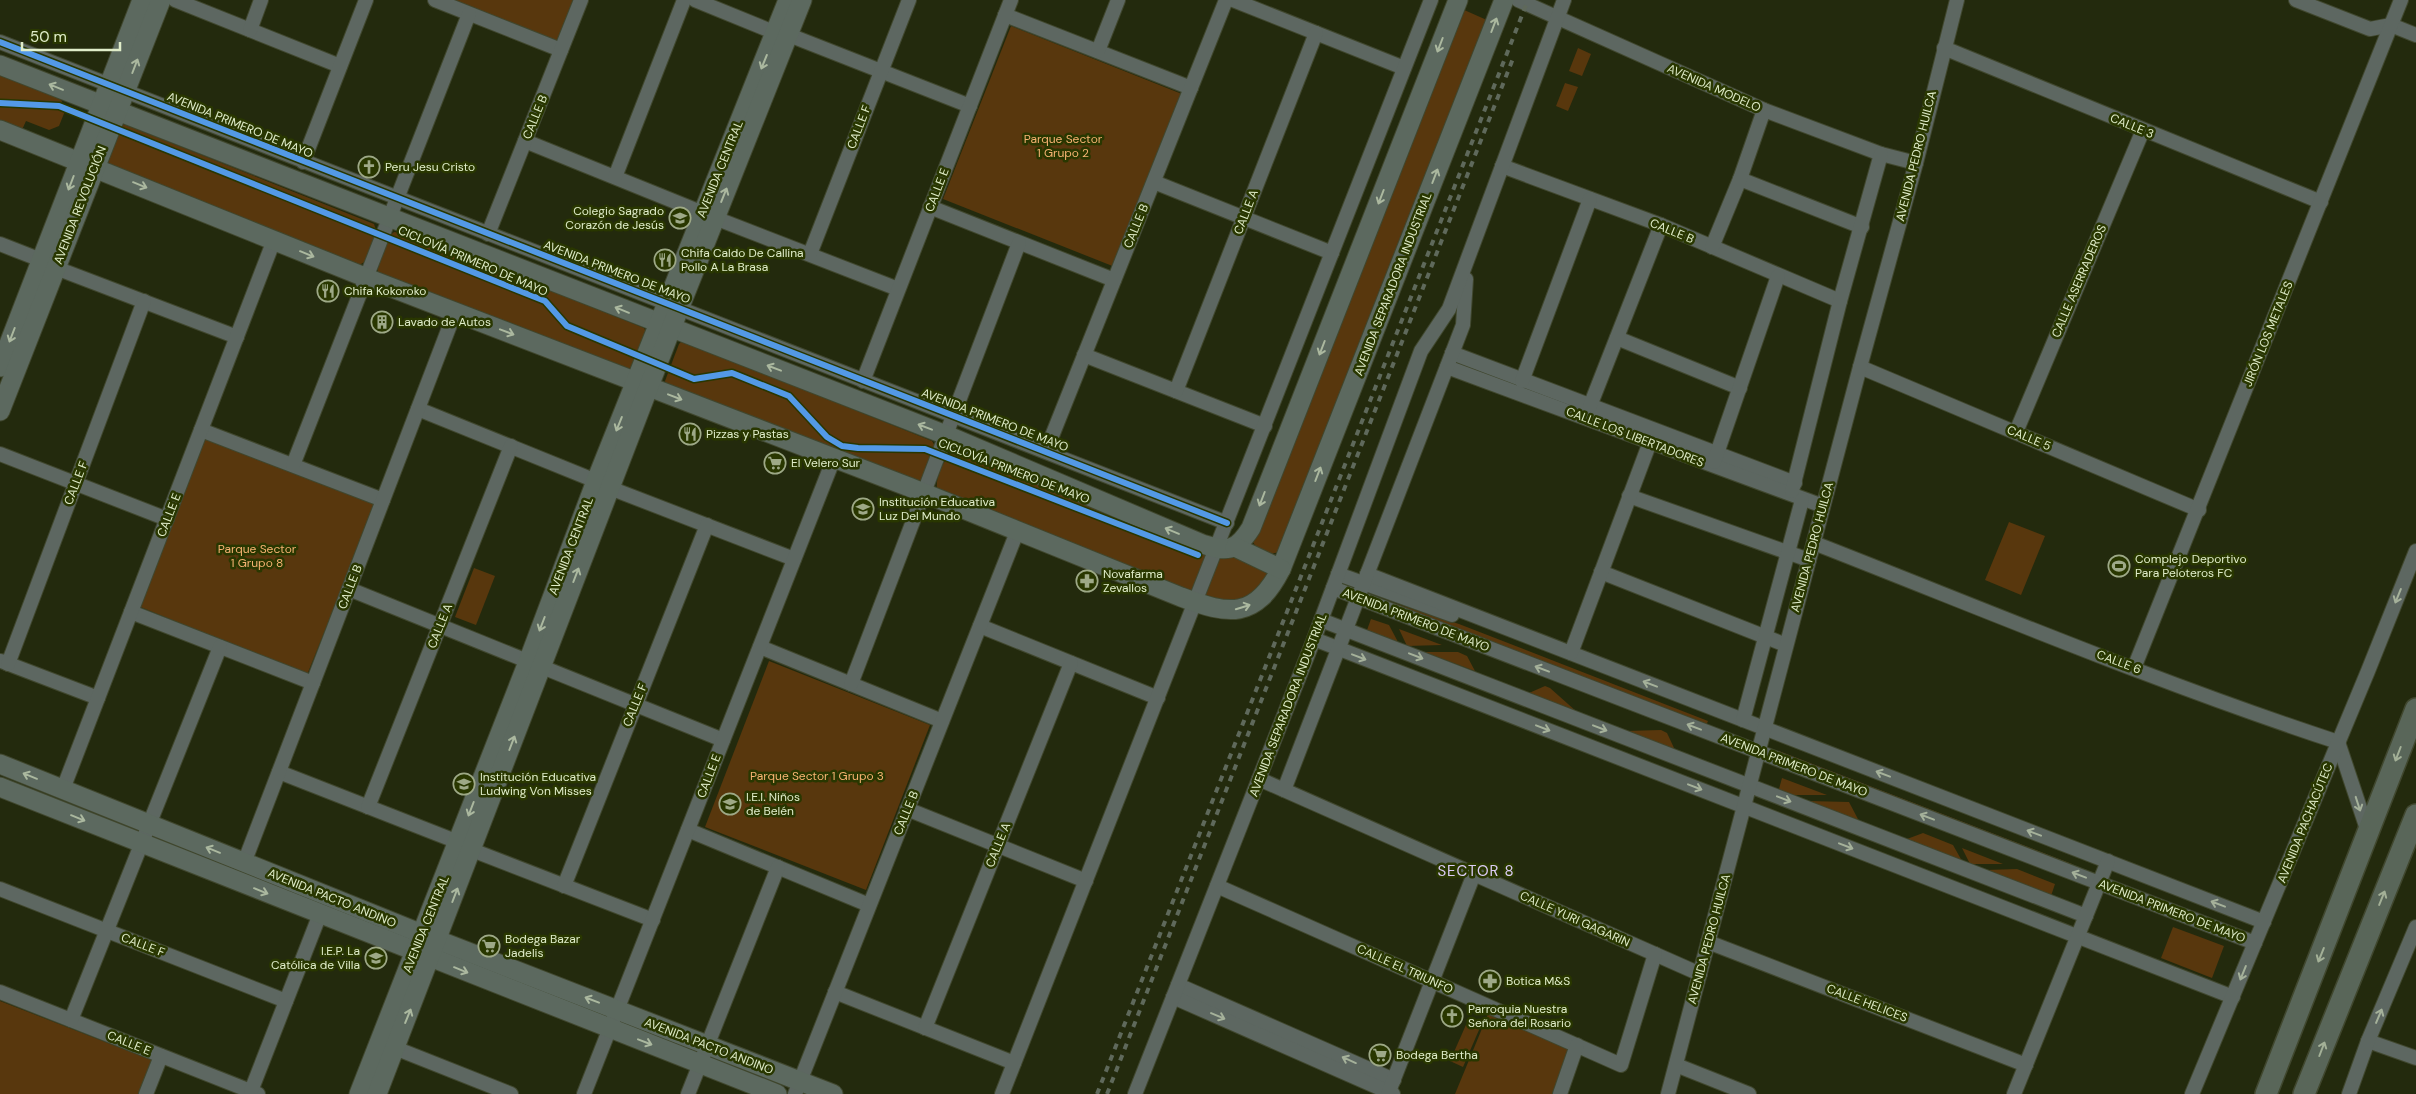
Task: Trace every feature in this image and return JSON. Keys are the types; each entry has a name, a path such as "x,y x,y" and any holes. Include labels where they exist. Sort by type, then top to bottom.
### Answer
{"main road":[{"name":"AVENIDA REVOLUCIÓN","path":"0,411 49,264 117,88 142,0"},
{"name":"AVENIDA REVOLUCIÓN","path":"117,88 161,0"},
{"name":"AVENIDA CENTRAL","path":"782,34 788,0"},
{"name":"AVENIDA CENTRAL","path":"359,1094 426,946 664,326 782,34 802,0"},
{"path":"1226,548 1251,528 1458,0"},
{"name":"AVENIDA SEPARADORA INDUSTRIAL","path":"1196,602 1220,610 1244,608 1264,596 1282,569 1507,0"},
{"path":"0,65 946,435 1282,569"},
{"path":"0,130 366,278 834,458 1196,602"},
{"name":"AVENIDA REVOLUCIÓN","path":"0,368 49,264"},
{"path":"2266,1094 2416,709"},
{"name":"AVENIDA PACTO ANDINO","path":"0,764 63,790 144,833 320,914 426,946 617,1010 777,1094"},
{"name":"AVENIDA PACTO ANDINO","path":"0,787 244,863 610,1028 704,1054 797,1087 833,1094"},
{"path":"2304,1094 2416,815"},
{"path":"2335,920 2344,918 2354,921 2367,934"},
{"name":"AVENIDA CENTRAL","path":"377,1094 395,1048 426,946"}],"street":[{"path":"175,0 340,66"},
{"path":"250,30 261,0"},
{"path":"303,162 366,0"},
{"path":"435,0 561,50"},
{"name":"CALLE B","path":"488,234 581,0"},
{"path":"615,177 684,0"},
{"path":"694,0 970,106"},
{"name":"CALLE F","path":"810,254 909,0"},
{"name":"CALLE E","path":"863,381 1011,0"},
{"path":"1098,51 1118,0"},
{"name":"CALLE B","path":"1046,451 1226,0"},
{"path":"1233,0 1404,68"},
{"path":"1002,1094 1196,602 1226,548 1227,523 1430,0"},
{"name":"AVENIDA MODELO","path":"1507,0 1558,19 1764,110 1881,154 1916,164"},
{"name":"AVENIDA SEPARADORA INDUSTRIAL","path":"1138,1093 1314,639 1421,350 1450,309 1564,0"},
{"name":"AVENIDA PEDRO HUILCA","path":"1668,1094 1860,367 1916,164 1957,0"},
{"path":"2296,0 2370,29 2391,25 2416,35"},
{"name":"JIRÓN LOS METALES","path":"2134,668 2199,510 2401,0"},
{"path":"293,465 469,14"},
{"path":"1005,15 1191,88"},
{"name":"CALLE A","path":"1176,392 1316,33"},
{"name":"AVENIDA PRIMERO DE MAYO","path":"0,42 1227,523"},
{"name":"CALLE 3","path":"1944,48 2321,202"},
{"path":"1712,247 1740,179 1764,110"},
{"name":"CALLE ASERRADEROS","path":"2016,432 2143,130"},
{"path":"525,142 898,289"},
{"path":"1743,720 1788,554 1796,493 1840,301 1881,154"},
{"name":"CALLE B","path":"1502,166 1661,226 1840,301"},
{"path":"1740,179 1862,227"},
{"path":"1154,182 1332,253"},
{"path":"1522,381 1590,199"},
{"path":"930,208 1114,280"},
{"path":"1590,406 1661,226"},
{"name":"CALLE E","path":"63,790 274,240"},
{"path":"851,684 1019,243"},
{"path":"0,244 237,337"},
{"name":"AVENIDA SEPARADORA INDUSTRIAL","path":"1284,790 1463,325 1466,263"},
{"path":"1714,460 1778,276"},
{"name":"CALLE F","path":"4,663 76,483 144,302"},
{"name":"CALLE B","path":"244,863 456,312"},
{"path":"1617,338 1740,388"},
{"name":"CALLE LOS LIBERTADORES","path":"1452,353 1590,406 1823,506"},
{"path":"1084,355 1265,426"},
{"name":"CALLE LOS LIBERTADORES","path":"1447,367 1650,442 1714,460"},
{"name":"CALLE 5","path":"1860,367 2199,510"},
{"path":"418,409 794,559"},
{"path":"201,430 384,500"},
{"path":"1571,653 1650,442"},
{"name":"CALLE A","path":"368,807 511,446"},
{"path":"0,454 167,519"},
{"name":"CALLE E","path":"584,1094 834,458"},
{"path":"1629,496 1809,560"},
{"name":"CALLE F","path":"564,886 707,525"},
{"name":"CALLE B","path":"797,1087 1017,532"},
{"name":"CALLE 6","path":"1814,543 2134,668 2277,722 2338,742"},
{"name":"AVENIDA PACHACÚTEC","path":"2192,1094 2416,551"},
{"path":"1601,572 1786,645"},
{"name":"AVENIDA PRIMERO DE MAYO","path":"1338,574 1365,579 1473,615 2264,922"},
{"name":"AVENIDA PRIMERO DE MAYO","path":"1333,588 2255,943"},
{"path":"349,589 723,740"},
{"path":"131,612 313,683"},
{"path":"1321,620 2086,916"},
{"path":"980,626 1158,698"},
{"path":"1314,639 2233,996"},
{"path":"71,1020 144,833 220,647"},
{"path":"760,647 942,721"},
{"path":"4,663 98,698"},
{"name":"CALLE A","path":"925,1028 1071,663"},
{"path":"2338,742 2368,832"},
{"path":"279,772 653,920"},
{"name":"CALLE YURI GAGARIN","path":"1259,779 1700,974"},
{"path":"907,809 1086,881"},
{"path":"688,830 869,905"},
{"path":"2014,1094 2108,861"},
{"path":"688,1094 778,867"},
{"path":"1959,867 1998,905"},
{"path":"1176,991 1282,1037 1391,1090 1474,874"},
{"name":"CALLE EL TRIUNFO","path":"1217,886 1621,1065 1655,954"},
{"name":"CALLE F","path":"0,889 286,1001"},
{"path":"255,1093 286,1001 320,914"},
{"path":"2349,1094 2368,1041 2412,950 2416,927"},
{"name":"CALLE HELICES","path":"1708,942 2026,1065"},
{"name":"CALLE E","path":"0,992 255,1093"},
{"path":"835,992 1014,1063"},
{"path":"2368,1041 2416,1058"},
{"path":"1560,1094 1577,1045"},
{"path":"395,1048 484,1089 511,1094"},
{"path":"146,1094 161,1056"},
{"path":"1676,1065 1749,1094"}],"green space":[{"path":"455,0 573,0 557,42"},
{"path":"1462,9 1489,21 1279,552 1267,555 1257,549 1253,542"},
{"name":"Parque Sector 1 Grupo 2","path":"1011,26 1182,94 1115,267 943,199"},
{"path":"1578,48 1591,54 1582,76 1569,71"},
{"path":"0,75 61,99 65,111 59,126 49,130 26,121 21,132 0,124"},
{"path":"1565,83 1578,87 1568,111 1556,106"},
{"path":"124,124 374,224 377,233 366,261 356,267 107,166 111,143 120,127"},
{"path":"394,232 409,234 644,328 647,334 634,369 629,371 378,273 382,251"},
{"path":"682,341 932,441 935,446 922,483 666,387 665,381 679,344"},
{"name":"Parque Sector 1 Grupo 8","path":"205,437 376,504 307,675 138,606"},
{"path":"954,451 1204,550 1207,555 1196,588 1190,591 938,493 937,482 940,470"},
{"path":"2009,522 2045,536 2021,595 1985,580"},
{"path":"1218,552 1277,570 1252,601 1200,601"},
{"path":"474,568 495,576 476,625 455,617"},
{"path":"1378,598 1459,624 1708,721 1704,730"},
{"path":"1371,619 1389,625 1398,642 1367,630"},
{"path":"1399,629 1442,645 1407,646"},
{"path":"1424,652 1458,652 1467,656 1475,671"},
{"name":"Parque Sector 1 Grupo 3","path":"769,661 930,725 866,890 705,827"},
{"path":"1545,686 1550,688 1577,712 1529,693"},
{"path":"1661,730 1667,733 1675,750 1625,731"},
{"path":"1779,751 2072,864 2070,870 1777,756"},
{"path":"1782,778 1827,795 1792,795 1779,789"},
{"path":"1808,801 1849,802 1859,821"},
{"path":"1923,833 1953,845 1962,861 1907,839"},
{"path":"1962,848 2003,864 1970,864"},
{"path":"2017,869 2055,884 2051,896 1985,870"},
{"path":"2173,927 2224,946 2212,978 2161,958"},
{"path":"0,1001 154,1061 141,1094 0,1094"},
{"path":"1488,1014 1571,1049 1552,1094 1455,1094"},
{"path":"1469,1018 1482,1023 1463,1067 1450,1061"}],"railway":[{"path":"1097,1094 1528,0"},
{"path":"1107,1094 1514,56"}],"cycle path":[{"path":"0,42 1227,523"},
{"name":"CICLOVÍA PRIMERO DE MAYO","path":"0,103 59,106 545,301 567,326 694,379 732,373 789,396 827,437 842,446 925,449 1198,555"}],"place":[{"name":"Peru Jesu Cristo","path":"369,167"},
{"name":"Colegio Sagrado Corazón de Jesús","path":"680,218"},
{"name":"Chifa Caldo De Callina Pollo A La Brasa","path":"665,260"},
{"name":"Chifa Kokoroko","path":"328,291"},
{"name":"Lavado de Autos","path":"382,322"},
{"name":"Pizzas y Pastas","path":"690,434"},
{"name":"El Velero Sur","path":"775,463"},
{"name":"Institución Educativa Luz Del Mundo","path":"863,509"},
{"name":"Complejo Deportivo Para Peloteros FC","path":"2119,566"},
{"name":"Novafarma Zevallos","path":"1087,581"},
{"name":"Institución Educativa Ludwing Von Misses","path":"464,784"},
{"name":"I.E.I. Niños de Belén","path":"730,804"},
{"name":"Bodega Bazar Jadelis","path":"489,946"},
{"name":"I.E.P. La Católica de Villa","path":"376,958"},
{"name":"Botica M&S","path":"1490,981"},
{"name":"Parroquia Nuestra Señora del Rosario","path":"1452,1016"},
{"name":"Bodega Bertha","path":"1380,1055"}],"district":[{"name":"SECTOR 8","path":"1476,871"}]}
